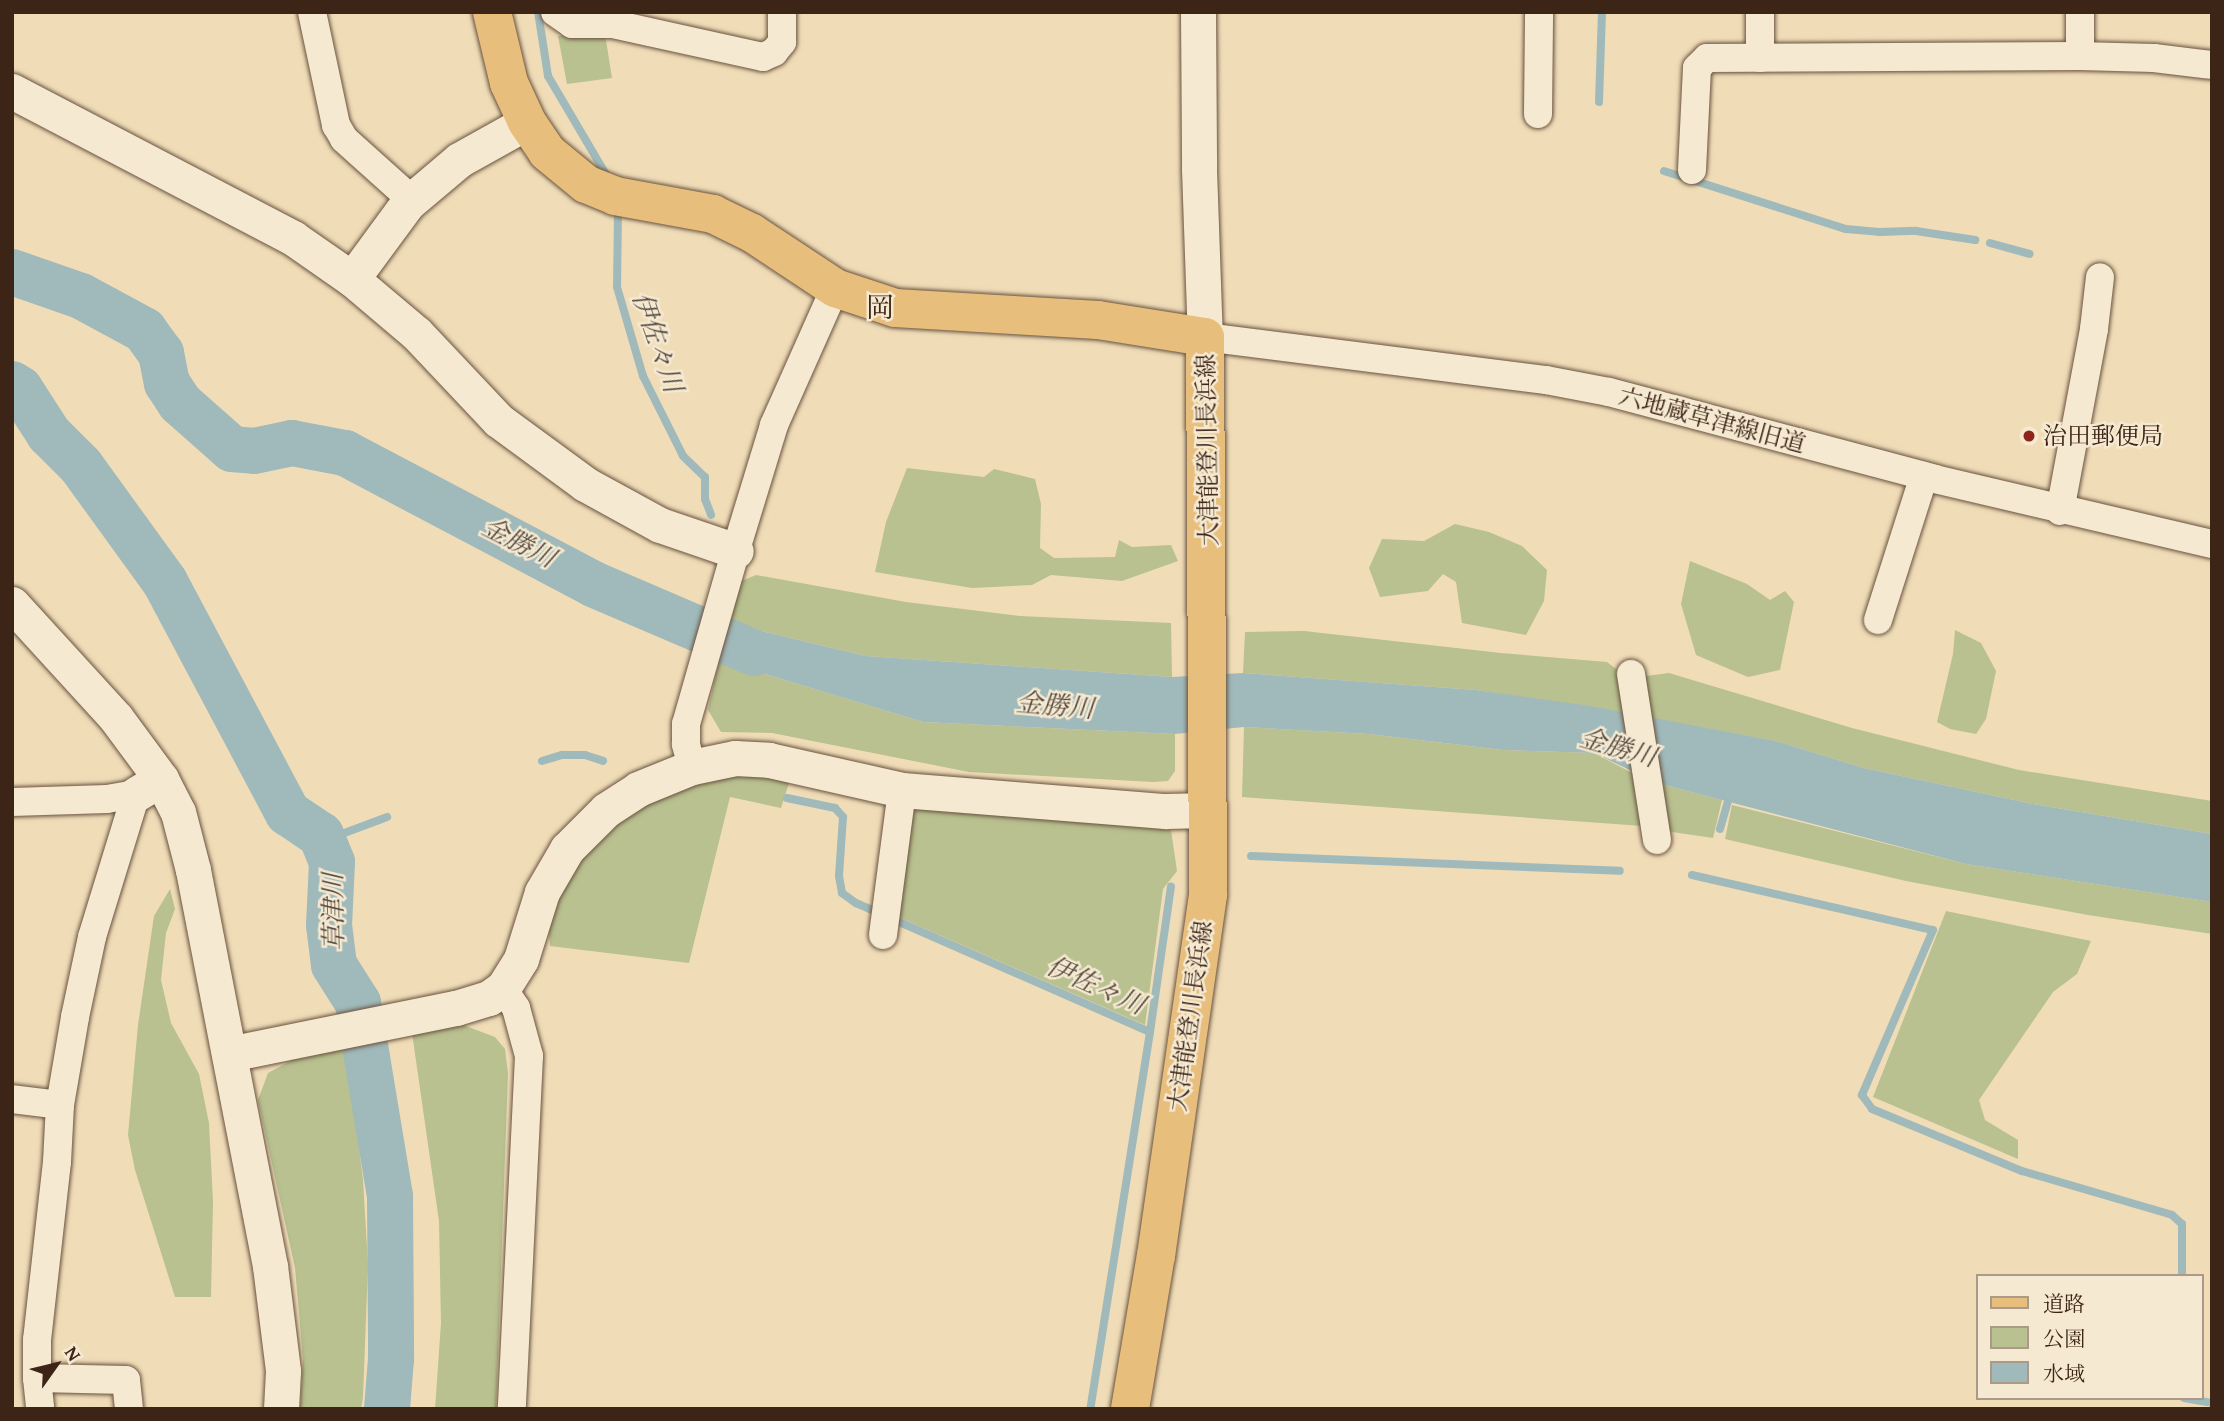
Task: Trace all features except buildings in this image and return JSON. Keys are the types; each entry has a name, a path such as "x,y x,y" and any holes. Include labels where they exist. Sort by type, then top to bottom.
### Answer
{"main road":[{"name":"大津能登川長浜線","path":"492,12 509,83 527,122 547,152 586,184 615,196 713,214 734,222 835,288 895,308 1098,320 1205,337 1208,629 1206,909 1156,1255 1130,1409"}],"street":[{"path":"312,12 336,125 344,139 412,200"},
{"path":"555,12 572,23 613,24 763,57 774,52 782,42 782,12"},
{"path":"1198,12 1199,169 1205,337"},
{"path":"1538,114 1539,12"},
{"path":"1760,12 1760,58"},
{"path":"2080,12 2080,57"},
{"path":"1692,170 1697,68 1707,58 2154,58 2212,65"},
{"path":"12,91 293,238 352,279 416,334 498,420 585,484 660,525 734,557"},
{"path":"352,279 412,200 459,160 527,122"},
{"path":"2060,511 2094,329 2100,277"},
{"path":"692,766 686,744 690,705 734,557 774,425 835,288"},
{"name":"六地蔵草津線旧道","path":"1205,337 1582,387 2060,511 2212,544"},
{"path":"1878,620 1924,476"},
{"path":"12,604 116,718 148,786 178,813 193,870 270,1266 283,1371 281,1409"},
{"path":"1631,674 1655,833"},
{"path":"229,1054 456,1008 489,998 503,988 521,959 542,892 567,849 607,810 627,796 692,766 735,758 769,760 902,790 1165,811 1208,792"},
{"path":"12,802 107,799 148,786"},
{"path":"40,1409 37,1340 57,1162 60,1105 92,937 148,786"},
{"path":"883,935 902,790"},
{"path":"503,988 516,1008 529,1056 512,1409"},
{"path":"12,1100 60,1105"},
{"path":"37,1378 126,1380 129,1409"}],"green space":[{"path":"605,34 612,78 567,84 558,36"},
{"path":"907,468 984,477 994,469 1035,479 1041,504 1040,548 1054,558 1115,557 1119,540 1132,547 1171,545 1178,561 1122,581 1051,575 1032,585 972,588 875,572 886,522"},
{"path":"1455,524 1489,532 1522,546 1547,570 1544,601 1526,635 1462,623 1456,582 1443,574 1428,591 1380,597 1369,568 1382,539 1424,541"},
{"path":"1690,561 1747,584 1770,600 1785,591 1794,602 1780,670 1748,677 1696,655 1681,604"},
{"path":"756,575 906,602 1020,616 1171,623 1172,677 866,656 727,623 739,582"},
{"path":"1955,630 1981,643 1996,671 1986,719 1976,734 1950,729 1937,722 1953,654"},
{"path":"1304,631 1607,662 1620,672 1626,713 1476,690 1243,673 1245,632"},
{"path":"719,660 923,722 1175,734 1175,771 1168,781 1153,782 969,772 772,733 721,732 708,710"},
{"path":"1669,673 1852,728 2019,770 2212,801 2212,834 2033,804 1864,768 1776,741 1649,718 1638,677"},
{"path":"1244,727 1369,734 1503,750 1594,753 1636,775 1643,826 1242,797"},
{"path":"728,774 790,780 781,808 730,797 689,963 550,946 548,923 561,893 570,873 596,840 611,826 664,794"},
{"path":"1657,783 1722,800 1713,838 1672,832 1664,827"},
{"path":"1732,805 1966,864 2212,902 2212,934 2088,915 1906,881 1725,839"},
{"path":"918,808 1171,830 1177,871 1163,889 1145,1025 896,916 908,819"},
{"path":"170,889 175,909 166,933 161,980 171,1023 199,1074 209,1123 213,1202 211,1297 175,1297 135,1170 128,1135 138,1025 154,916"},
{"path":"1946,911 2091,941 2077,974 2053,992 1979,1100 1985,1120 2018,1140 2018,1159 1873,1097"},
{"path":"463,1025 495,1037 505,1049 508,1074 496,1409 435,1409 441,1323 439,1221 412,1033"},
{"path":"346,1047 363,1179 368,1266 363,1397 361,1409 300,1409 303,1359 295,1268 258,1100 268,1073 296,1058"}],"water":[{"path":"727,623 866,656 1172,677 1243,673 1476,690 1590,706 1776,741 1864,768 2033,804 2212,834 2212,902 1966,864 1657,783 1594,753 1503,750 1369,734 1244,727 1175,734 923,722 719,660"}],"waterway":[{"name":"伊佐々川","path":"538,12 548,76 608,178"},
{"path":"1599,102 1602,12"},
{"path":"1664,171 1846,229 1916,231 1975,240"},
{"name":"伊佐々川","path":"618,210 617,287 643,376 683,456 705,477 705,499 711,515"},
{"path":"1990,243 2030,254"},
{"name":"金勝川","path":"12,272 81,296 144,330 161,353 167,383 180,403 232,449 254,451 292,443 345,453 593,584 754,653"},
{"name":"草津川","path":"12,384 20,389 49,434 81,466 165,582 288,813 321,835 332,862 329,925 334,965 358,1003 390,1197 391,1359 387,1409"},
{"name":"伊佐々川","path":"542,761 562,755 585,755 603,761"},
{"path":"1720,829 1730,795"},
{"name":"伊佐々川","path":"787,798 835,808 843,817 839,876 842,893 856,903 1150,1032 1090,1409"},
{"name":"伊佐々川","path":"321,835 331,838 387,817"},
{"path":"1251,856 1620,871"},
{"path":"1692,875 1933,930 1862,1095 1872,1109 2022,1171 2172,1215 2182,1224 2182,1274"},
{"path":"1150,1032 1171,887"},
{"path":"2195,1400 2212,1403"}],"place":[{"name":"治田郵便局","path":"2029,436"}],"district":[{"name":"岡","path":"880,307"}]}
